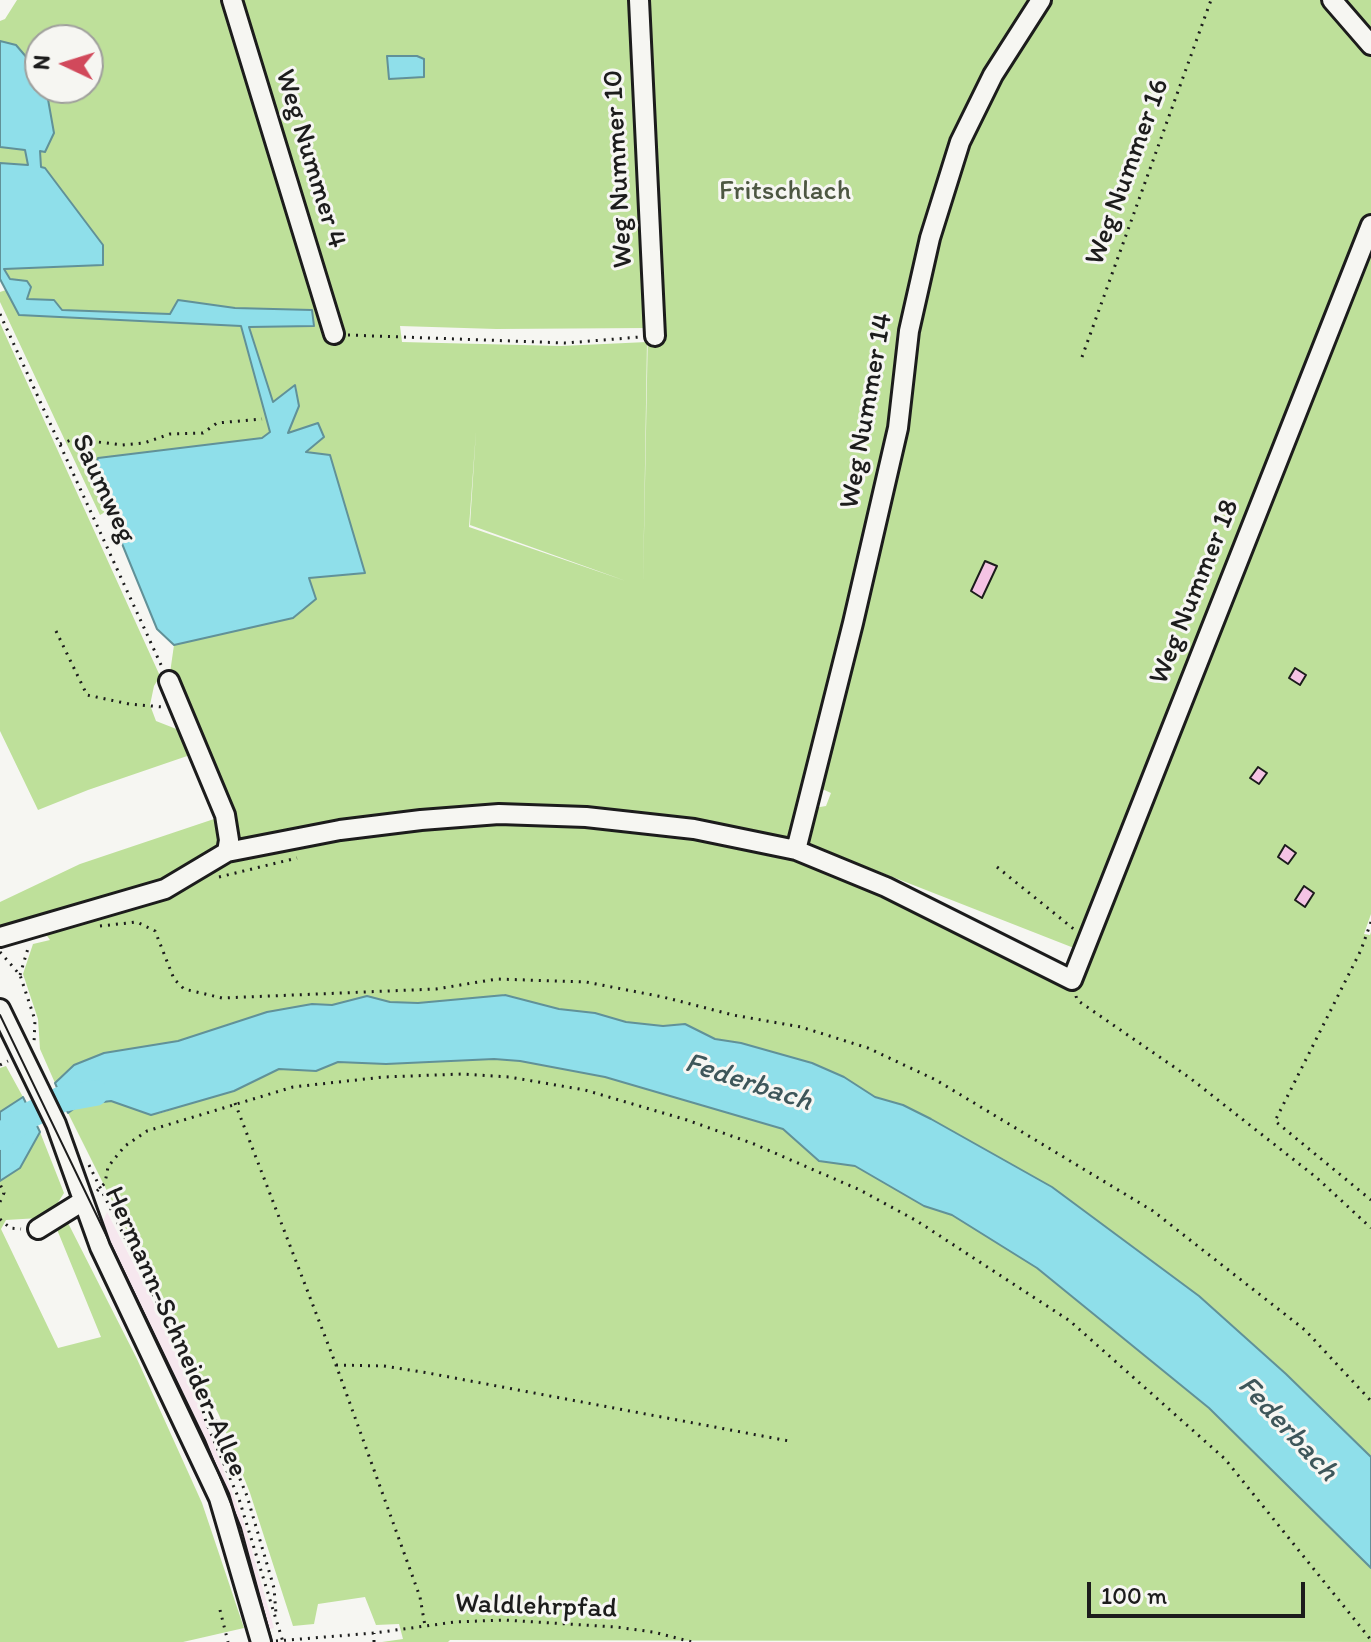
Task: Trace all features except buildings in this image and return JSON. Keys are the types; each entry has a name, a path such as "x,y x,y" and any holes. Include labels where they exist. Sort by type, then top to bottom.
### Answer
{"street":[{"name":"Weg Nummer 4","path":"232,0 334,334"},
{"name":"Weg Nummer 10","path":"639,0 655,336"},
{"name":"Weg Nummer 14","path":"796,850 898,428 909,331 930,238 960,142 993,75 1041,0"},
{"path":"1332,0 1371,45"},
{"name":"Weg Nummer 18","path":"1072,980 1371,225"},
{"path":"169,681 225,815 229,840 227,852"},
{"path":"0,937 165,889 227,852 340,830 421,820 499,814 586,817 694,829 796,850 886,887 1072,980"},
{"name":"Hermann-Schneider-Allee","path":"0,1009 56,1124 100,1247 219,1498 261,1642"},
{"path":"38,1229 83,1201"}],"path":[{"name":"Weg Nummer 16","path":"1082,357 1211,0"},
{"name":"Saumweg","path":"0,314 169,681"},
{"path":"334,334 566,343 655,336"},
{"path":"60,444 74,439 122,445 144,443 170,434 203,433 217,423 262,419"},
{"path":"56,631 87,695 150,705"},
{"path":"209,879 297,858"},
{"path":"997,867 1088,939"},
{"path":"90,927 137,922 155,931 174,979 184,989 222,998 436,989 497,979 586,982 801,1027 868,1048 936,1080 1153,1211 1305,1330 1371,1401"},
{"path":"1371,922 1361,950 1275,1121 1371,1200"},
{"path":"20,975 35,926"},
{"path":"0,952 20,975 35,1020 34,1054"},
{"path":"1072,980 1077,1000 1190,1078 1317,1178 1371,1228"},
{"path":"0,1065 8,1061"},
{"path":"83,1201 105,1183 108,1167 125,1146 147,1131 293,1087 384,1077 462,1074 509,1077 585,1090 687,1120 754,1144 860,1190 929,1228 1070,1321 1225,1459 1371,1640"},
{"path":"235,1103 336,1365 420,1597 425,1626"},
{"path":"96,1179 214,1416 247,1496 274,1588 277,1618"},
{"path":"0,1184 4,1193 0,1202"},
{"path":"0,1219 10,1228 38,1229"},
{"path":"336,1365 384,1366 428,1373 789,1441"},
{"path":"194,1377 206,1422 239,1499 283,1641"},
{"path":"220,1610 228,1642"},
{"name":"Waldlehrpfad","path":"283,1641 504,1620 616,1627 692,1642"},
{"path":"374,1633 374,1642"}],"shaded area":[{"path":"107,1212 177,1349 245,1526 274,1628 263,1631 239,1540 99,1231"}],"green space":[{"name":"Fritschlach","path":"17,0 1371,0 1371,914 1364,934 1370,935 1371,932 1371,1457 1286,1374 1199,1296 1052,1187 903,1105 875,1097 844,1077 812,1063 715,1039 685,1024 663,1026 626,1022 505,995 418,1003 390,1002 367,996 332,1005 312,1004 267,1012 178,1041 104,1053 74,1065 55,1083 40,1049 38,1019 23,974 33,944 50,940 41,927 233,858 409,825 504,818 621,824 790,855 858,879 1065,981 1079,950 806,843 814,808 826,806 831,793 820,788 794,822 786,839 776,842 560,809 235,843 170,673 174,645 293,618 309,578 365,573 305,452 318,423 288,434 299,406 296,386 273,403 249,326 314,326 312,310 235,308 178,300 170,314 62,310 54,300 26,299 3,269 103,265 103,245 45,168 41,167 40,150 54,133 49,104 104,104 104,24 24,24 24,54 16,45 0,41 0,21 5,19","holes":["400,326 648,328 643,587 647,342 561,346 402,342","476,431 470,525 626,581 469,527"]},
{"path":"0,147 26,150 28,166 0,163"},
{"path":"6,290 19,315 241,326 271,433 263,438 93,473 107,511 100,515 0,302 0,292"},
{"path":"0,323 160,676 154,686 150,705 156,721 184,732 193,754 38,810 0,731"},
{"path":"217,818 221,851 163,883 0,932 0,902 80,864"},
{"path":"494,1059 605,1077 783,1129 819,1161 855,1166 924,1206 952,1215 1037,1268 1209,1408 1371,1568 1371,1642 382,1642 403,1639 399,1624 376,1625 365,1597 318,1604 314,1624 293,1626 250,1493 219,1415 68,1113 78,1105 111,1101 150,1115 161,1113 246,1085 279,1069 316,1071 338,1062 385,1064"},
{"path":"6,1066 23,1097 0,1112 0,1068"},
{"path":"40,1132 64,1193 57,1204 39,1218 6,1220 1,1229 58,1348 101,1337 56,1227 67,1221 137,1359 202,1503 244,1628 183,1642 0,1642 0,1181 20,1168"}],"water":[{"path":"0,41 16,45 24,54 24,104 49,104 54,133 45,152 40,151 41,167 45,168 103,245 103,265 4,269 10,279 27,281 31,287 27,299 54,300 62,310 170,314 178,300 235,308 312,310 314,326 249,327 273,402 295,385 299,406 288,433 318,423 324,437 306,452 330,455 365,573 309,578 316,599 293,618 174,645 157,629 93,473 98,458 262,438 270,432 241,326 19,315 0,279 0,163 28,165 25,150 0,147"},
{"path":"387,56 417,56 424,59 424,77 389,79"},
{"path":"505,995 626,1022 663,1026 685,1024 715,1039 812,1063 844,1077 875,1097 903,1105 931,1119 1052,1187 1199,1296 1286,1374 1371,1457 1371,1568 1209,1408 1037,1268 952,1215 924,1206 855,1166 819,1161 783,1129 605,1077 494,1059 386,1064 338,1062 316,1071 279,1069 234,1091 151,1115 111,1101 79,1105 68,1113 55,1083 74,1065 104,1053 178,1041 267,1012 312,1004 332,1005 367,996 390,1002 418,1003"},
{"path":"23,1097 40,1132 20,1168 0,1181 0,1112"}],"waterway":[{"name":"Federbach","path":"0,1137 28,1116 62,1099 95,1093"}],"tram line":[{"path":"0,1015 205,1440 241,1528 272,1642"}]}
